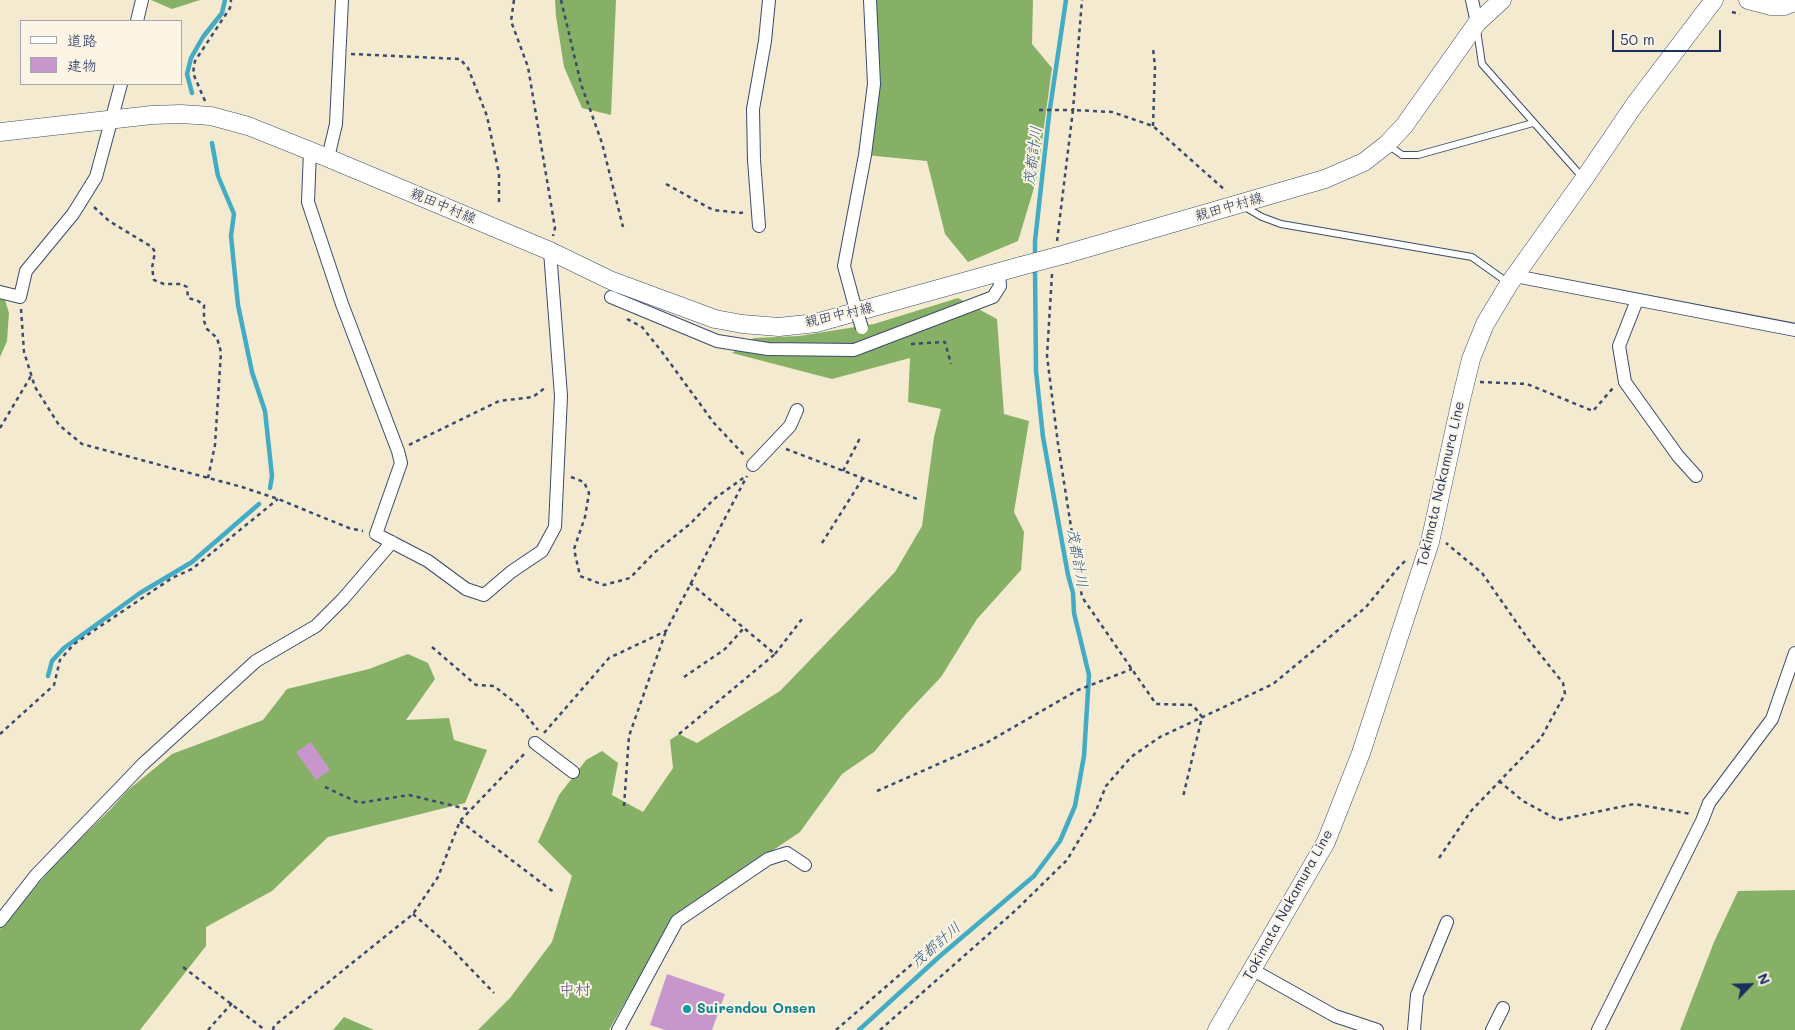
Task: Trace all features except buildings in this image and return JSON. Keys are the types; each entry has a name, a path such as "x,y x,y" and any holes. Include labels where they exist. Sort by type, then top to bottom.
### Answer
{"main road":[{"name":"親田中村線","path":"0,132 181,114 211,116 248,126 328,158 550,252 612,281 715,319 742,324 779,327 816,323 1021,266 1324,179 1364,162 1388,144 1404,126 1421,104 1460,44 1477,23 1502,0"},
{"name":"Tokimata Nakamura Line","path":"1217,1030 1326,842 1361,753 1431,536 1471,360 1486,324 1512,280 1635,104 1714,0"},
{"path":"1748,0 1771,6 1784,6 1795,2"}],"street":[{"path":"137,20 142,0"},
{"path":"328,158 336,124 342,0"},
{"path":"760,226 754,160 753,108 765,41 769,0"},
{"path":"867,346 844,266 865,155 874,84 870,0"},
{"path":"1472,0 1477,23"},
{"path":"0,292 20,297 26,271 73,214 96,178 121,85"},
{"path":"310,151 308,202 342,304 401,463 376,534 428,561 466,589 484,595 542,551 555,527 561,396 550,252"},
{"path":"610,296 717,341 768,349 854,350 993,297 1000,286 999,272"},
{"path":"1512,280 1637,300 1795,330"},
{"path":"1637,300 1619,346 1625,382 1678,456 1696,476"},
{"path":"753,465 790,426 797,410"},
{"path":"0,921 36,875 143,764 256,662 316,626 343,599 392,542"},
{"path":"1598,1030 1709,803 1772,719 1795,653"},
{"path":"539,739 573,772"},
{"path":"618,1030 677,921 768,859 787,853 805,865"},
{"path":"1414,1030 1417,994 1447,922"},
{"path":"1253,970 1335,1016 1377,1030"},
{"path":"1492,1030 1503,1008"}],"lane":[{"path":"1477,23 1482,64 1584,179"},
{"path":"1388,144 1402,155 1418,155 1534,123"},
{"path":"1240,204 1262,217 1281,224 1472,257 1512,280"}],"path":[{"path":"211,116 193,73 195,61 230,8 231,0"},
{"path":"514,0 511,20 528,67 555,228 550,252"},
{"path":"561,0 581,84 602,143 622,227"},
{"path":"1082,0 1073,110 1047,356 1058,444 1082,597 1156,704 1193,705 1202,717"},
{"path":"1153,48 1155,67 1153,126"},
{"path":"340,54 460,59 468,68 487,116 499,174 499,204"},
{"path":"1040,110 1112,112 1153,126 1240,204"},
{"path":"666,184 713,210 741,213 758,204"},
{"path":"84,198 108,221 152,246 155,252 152,268 154,280 164,284 181,284 187,288 188,298 204,305 204,321 207,329 217,338 221,352 215,445 208,478"},
{"path":"20,297 24,352 30,376 59,425 82,444 242,487 278,499 348,528 376,534"},
{"path":"626,319 642,326 714,423 753,465"},
{"path":"906,344 945,342 951,364"},
{"path":"1466,381 1527,384 1592,412 1624,375"},
{"path":"0,428 30,376"},
{"path":"398,451 499,401 533,397 547,388 546,379"},
{"path":"843,471 860,438"},
{"path":"773,444 920,500"},
{"path":"558,472 584,482 589,493 585,517 574,549 580,576 604,585 630,578 654,553 691,523 714,499 748,474 666,630 629,736 624,806"},
{"path":"822,543 863,478"},
{"path":"0,734 54,685 60,660 74,644 172,578 192,568 278,499"},
{"path":"1431,536 1441,538 1482,573 1528,639 1562,682 1565,694 1541,738 1471,810 1439,858"},
{"path":"880,1030 1016,910 1066,860 1095,813 1106,786 1131,757 1160,737 1273,684 1366,607 1398,568 1411,556"},
{"path":"690,584 775,654"},
{"path":"680,734 775,654 802,619"},
{"path":"684,677 725,649 744,628"},
{"path":"273,1030 274,1026 413,914 438,877 460,821 539,739 609,658 666,630"},
{"path":"432,648 476,684 494,686 519,706 539,739"},
{"path":"877,791 986,743 1078,690 1131,669"},
{"path":"1183,797 1202,717"},
{"path":"1499,781 1523,801 1558,820 1634,804 1704,816"},
{"path":"324,787 359,803 410,795 471,810"},
{"path":"460,821 555,893"},
{"path":"413,914 444,941 494,993"},
{"path":"836,1030 919,958"},
{"path":"183,967 265,1030"},
{"path":"208,1030 232,1003"}],"green space":[{"path":"151,0 200,0 172,9"},
{"path":"555,0 616,0 611,115 582,108 564,67"},
{"path":"870,0 1033,0 1032,44 1052,68 1037,178 1018,241 968,262 945,234 927,161 865,155 874,84"},
{"path":"0,284 9,313 7,341 0,357"},
{"path":"958,298 997,319 1004,414 1029,421 1014,512 1024,532 1021,570 977,619 941,677 874,752 842,774 800,832 674,917 609,1030 478,1030 510,998 552,942 572,876 538,842 559,795 586,760 602,751 618,763 612,795 643,812 673,768 670,740 679,734 697,743 780,691 895,572 922,526 934,437 941,409 908,402 910,358 832,379 732,353 754,338 799,336 874,324"},
{"path":"408,654 428,663 435,679 406,720 449,718 454,740 487,750 465,803 328,837 272,891 206,927 206,946 140,1030 0,1030 0,929 59,859 127,791 172,754 263,720 287,689 369,669"},
{"path":"1795,890 1795,1030 1680,1030 1714,942 1738,891"},
{"path":"344,1017 374,1030 333,1030"}],"waterway":[{"path":"192,93 187,74 191,58 203,37 222,13 225,0"},
{"name":"茂都計川","path":"1035,259 1035,241 1049,115 1066,0"},
{"path":"212,143 218,176 234,214 231,236 238,305 252,372 265,411 272,476 270,488"},
{"name":"茂都計川","path":"859,1030 940,956 1034,876 1060,841 1075,806 1084,756 1089,675 1074,613 1073,593 1068,575 1043,437 1036,371 1035,267"},
{"path":"48,676 52,661 64,648 140,593 192,562 259,504"}],"place":[{"name":"Suirendou Onsen","path":"687,1009"}],"district":[{"name":"中村","path":"575,990"}]}
